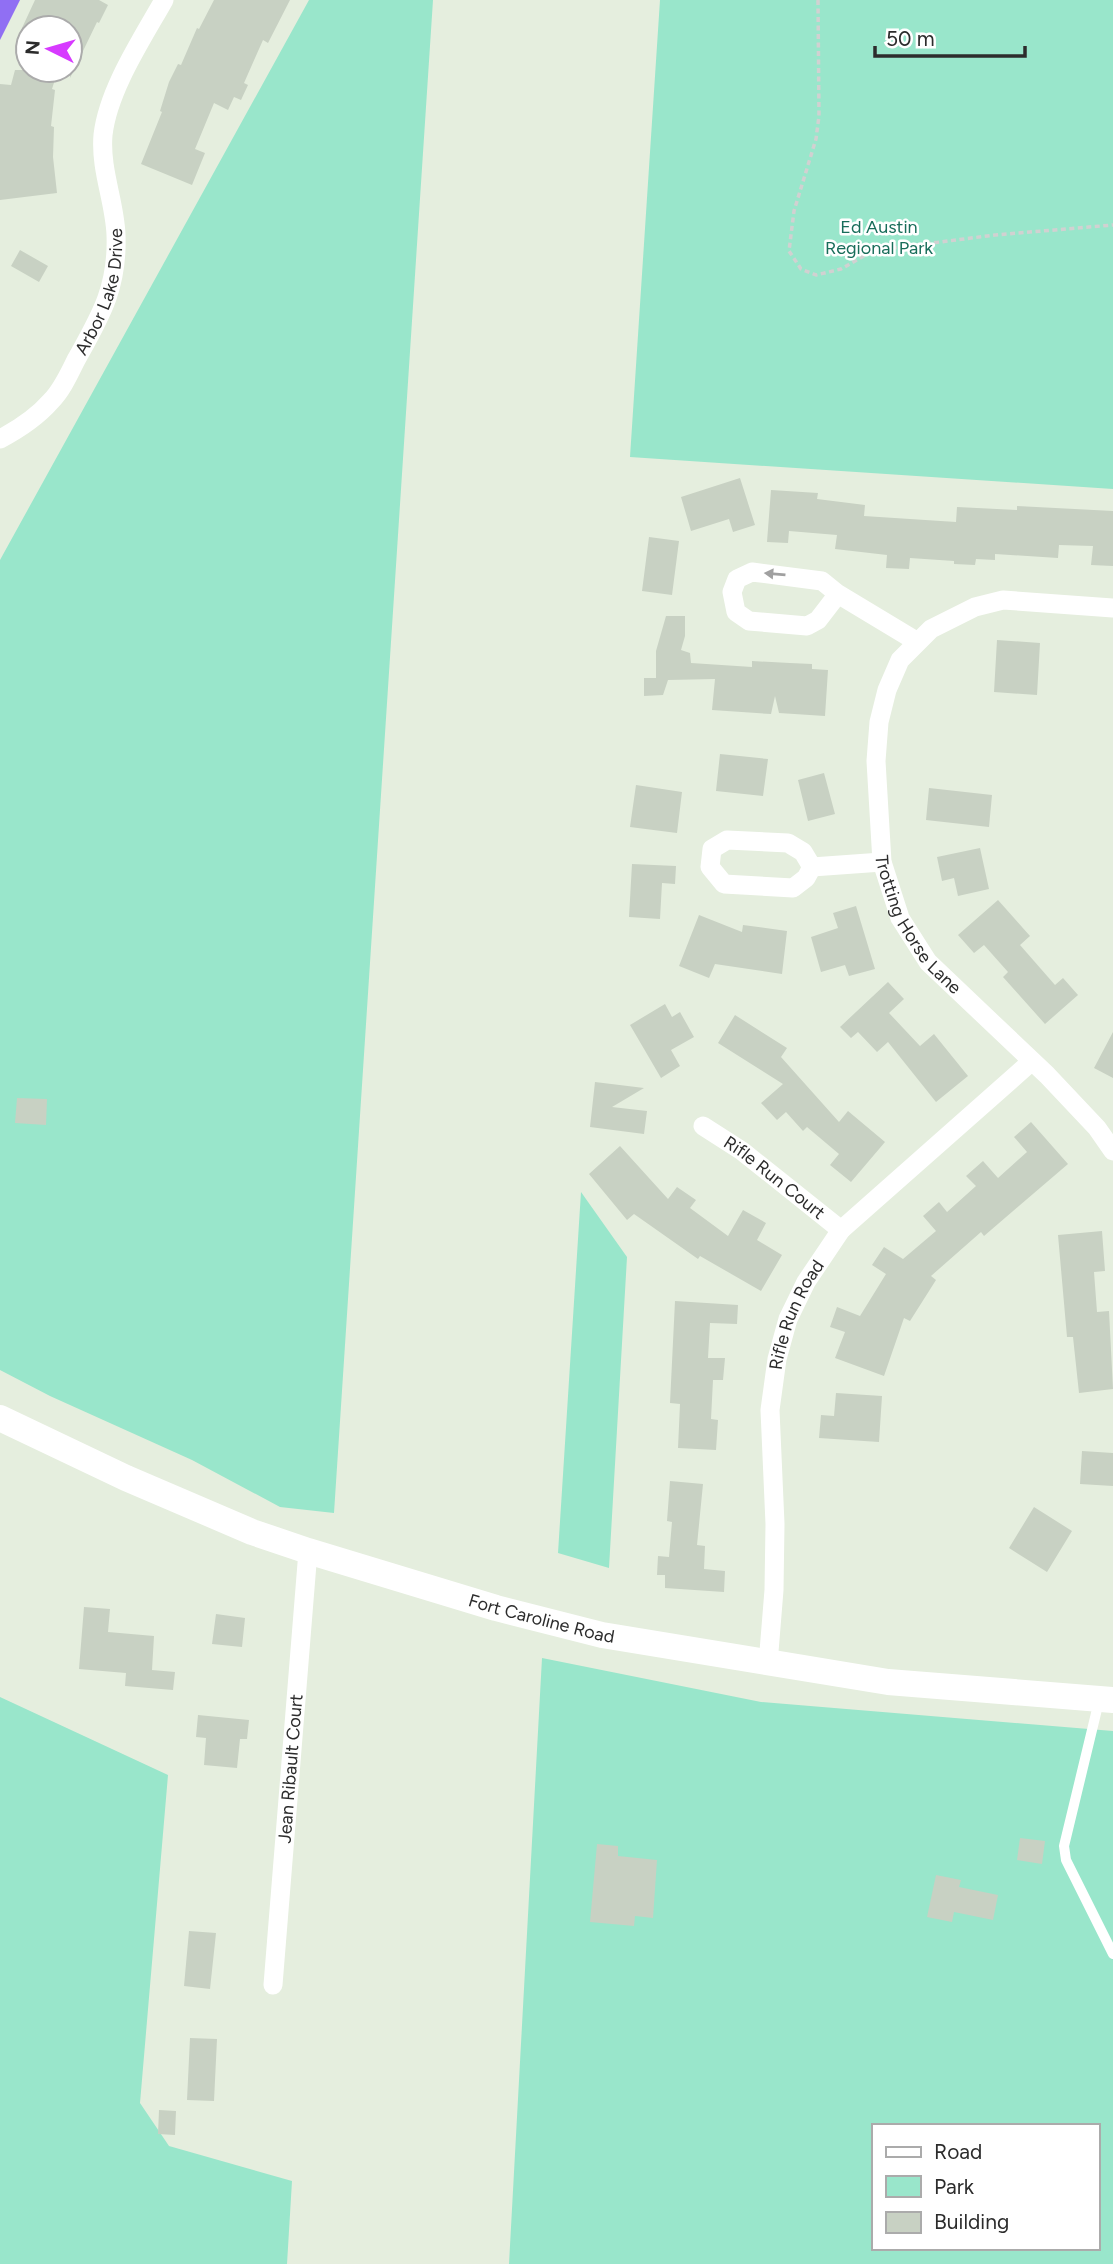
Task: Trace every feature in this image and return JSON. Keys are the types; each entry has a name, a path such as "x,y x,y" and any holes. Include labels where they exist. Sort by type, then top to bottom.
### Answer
{"street":[{"name":"Arbor Lake Drive","path":"0,439 33,418 52,400 105,307 113,275 116,234 108,192 103,134 111,101 164,0"},
{"path":"838,594 818,620 807,626 749,621 736,612 732,592 737,579 752,572 822,581 838,594 916,641 951,618 975,607 1003,600 1113,608"},
{"name":"Trotting Horse Lane","path":"916,641 900,660 887,690 879,722 876,761 882,862 900,918 928,962 1097,1128 1113,1151"},
{"path":"727,840 788,844 803,852 812,867 806,878 793,888 724,884 710,867 712,849 727,840"},
{"path":"812,867 882,862"},
{"name":"Rifle Run Road","path":"768,1664 774,1590 775,1524 769,1410 777,1359 788,1320 806,1282 841,1230 1031,1062"},
{"name":"Rifle Run Court","path":"704,1126 742,1152 841,1230"},
{"name":"Fort Caroline Road","path":"0,1418 206,1513 308,1552 496,1608 602,1635 888,1682 1106,1699"},
{"name":"Jean Ribault Court","path":"273,1985 308,1552"}],"lane":[{"path":"1106,1699 1064,1846 1066,1860 1113,1954"}],"path":[{"path":"818,0 819,116 816,139 794,211 789,251 801,270 816,275 841,269 869,253 893,248 995,235 1113,225"}],"green space":[{"path":"309,0 433,0 334,1513 280,1507 192,1460 50,1396 0,1370 0,560"},
{"name":"Ed Austin Regional Park","path":"660,0 1113,0 1113,489 630,457"},
{"path":"581,1192 627,1257 609,1568 558,1553"},
{"path":"542,1658 761,1702 1113,1731 1113,2264 509,2264"},
{"path":"0,1697 168,1775 140,2103 169,2146 292,2181 287,2264 0,2264"}],"shaded area":[{"path":"0,0 20,0 0,40"}],"building":[{"path":"35,0 99,0 108,5 84,49 84,14 28,14"},
{"path":"214,0 290,0 268,43 263,40 244,83 248,85 241,100 234,97 228,110 214,103 195,149 205,153 192,185 141,164 162,112 160,111 169,82 178,64 181,65 197,28 199,29"},
{"path":"14,74 14,84 54,84 51,126 54,127 53,157 57,193 0,200 0,84 11,85"},
{"path":"20,250 48,266 39,282 11,266"},
{"path":"740,478 755,525 733,532 729,519 691,531 681,497"},
{"path":"771,490 818,493 817,499 865,505 864,516 956,522 957,507 1017,510 1017,506 1113,511 1113,566 1091,565 1093,546 1059,545 1058,558 995,554 995,560 976,559 975,565 910,558 909,569 886,568 887,555 835,549 837,535 789,531 788,543 767,542"},
{"path":"649,537 679,541 672,595 642,591"},
{"path":"666,616 685,616 685,636 681,650 690,653 691,663 752,667 752,661 812,664 812,669 828,670 825,716 779,713 775,696 771,714 712,710 715,679 668,680 663,695 644,696 644,678 656,678 656,651"},
{"path":"997,640 1040,643 1037,695 994,692"},
{"path":"720,754 768,759 763,796 716,791"},
{"path":"824,773 835,814 808,821 798,780"},
{"path":"636,785 682,792 677,833 630,827"},
{"path":"929,788 992,795 989,827 926,820"},
{"path":"980,848 989,889 958,896 954,878 942,881 937,857"},
{"path":"632,864 676,866 675,884 662,883 660,919 629,917"},
{"path":"998,900 1030,936 1020,945 1055,985 1063,978 1078,995 1045,1024 1003,977 1008,972 984,945 974,953 958,935"},
{"path":"856,906 875,969 849,976 845,965 821,972 811,937 838,928 833,913"},
{"path":"699,915 742,932 743,925 787,931 782,974 715,964 709,978 679,966"},
{"path":"888,982 904,999 889,1013 920,1046 934,1034 968,1076 936,1102 888,1042 877,1052 858,1032 851,1038 840,1027"},
{"path":"665,1004 672,1017 680,1012 694,1037 671,1050 680,1066 661,1078 630,1025"},
{"path":"735,1015 787,1048 781,1057 839,1122 848,1111 885,1142 851,1182 830,1165 839,1154 807,1127 803,1131 786,1112 777,1120 761,1103 783,1084 718,1043"},
{"path":"1113,1032 1113,1078 1094,1068"},
{"path":"595,1082 644,1088 612,1107 647,1111 644,1134 590,1127"},
{"path":"17,1098 47,1099 46,1125 15,1123"},
{"path":"1031,1122 1068,1164 984,1236 981,1232 931,1276 936,1280 910,1321 904,1318 884,1376 835,1358 845,1332 830,1327 837,1307 860,1316 886,1274 872,1265 884,1247 903,1259 936,1231 923,1216 939,1202 947,1212 976,1186 966,1176 983,1161 998,1178 1027,1152 1014,1137"},
{"path":"620,1146 668,1199 677,1187 696,1200 690,1208 728,1236 743,1210 766,1223 757,1240 782,1255 761,1291 700,1256 698,1259 634,1214 627,1220 589,1174"},
{"path":"1102,1231 1105,1271 1094,1272 1097,1312 1109,1311 1113,1389 1079,1393 1073,1337 1067,1337 1058,1235"},
{"path":"675,1301 738,1305 737,1324 710,1323 708,1358 725,1358 723,1380 713,1380 711,1419 718,1420 716,1450 678,1448 680,1404 670,1403"},
{"path":"836,1393 882,1396 879,1442 819,1438 821,1415 834,1416"},
{"path":"1082,1451 1113,1453 1113,1486 1080,1484"},
{"path":"670,1481 703,1484 697,1545 705,1546 704,1569 725,1571 724,1592 665,1588 665,1575 657,1575 658,1556 669,1557 672,1522 667,1521"},
{"path":"1034,1507 1072,1531 1047,1572 1009,1548"},
{"path":"84,1607 110,1609 108,1632 154,1636 152,1670 175,1672 173,1690 125,1686 126,1673 79,1669"},
{"path":"216,1614 245,1618 242,1647 212,1644"},
{"path":"198,1715 249,1720 247,1739 240,1739 237,1768 204,1765 206,1738 196,1737"},
{"path":"1020,1838 1045,1841 1042,1864 1017,1860"},
{"path":"597,1844 618,1846 618,1856 657,1860 653,1918 635,1916 634,1926 590,1922"},
{"path":"936,1875 961,1880 959,1887 998,1895 993,1920 954,1912 952,1922 927,1917"},
{"path":"189,1931 216,1933 210,1989 184,1986"},
{"path":"190,2038 217,2039 214,2101 187,2100"},
{"path":"159,2110 176,2111 175,2135 158,2134"}]}
